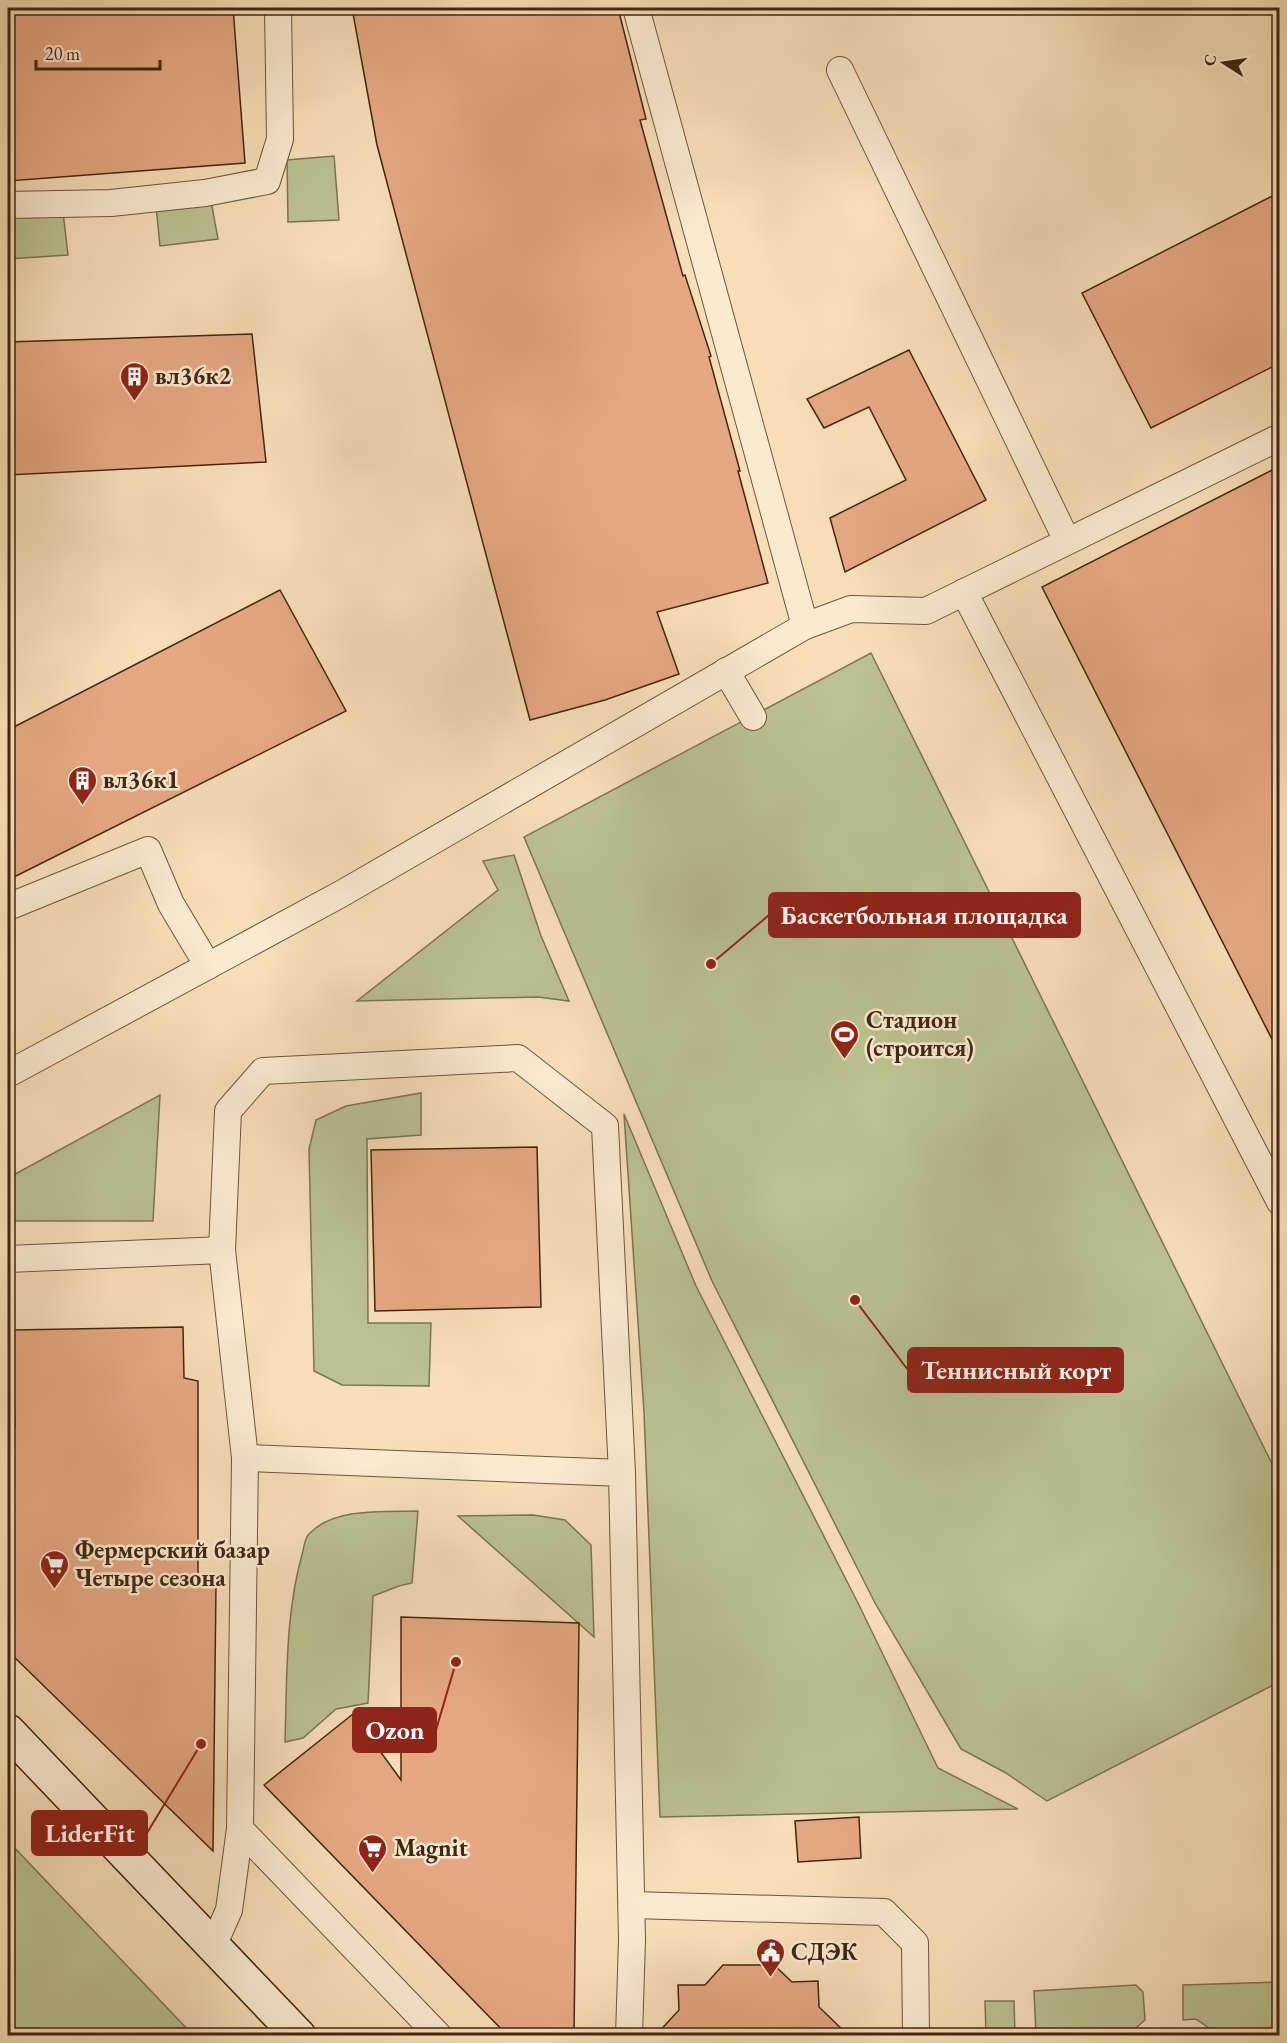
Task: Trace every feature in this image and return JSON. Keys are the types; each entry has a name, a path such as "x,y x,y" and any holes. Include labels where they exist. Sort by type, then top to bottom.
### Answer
{"street":[{"path":"8,1731 299,2036"}],"lane":[{"path":"8,205 111,203 205,194 267,181 280,139 278,8"},
{"path":"636,8 805,626"},
{"path":"840,70 1067,542"},
{"path":"8,1074 341,894 805,626 851,609 926,611 1280,437"},
{"path":"964,592 1280,1202"},
{"path":"726,671 753,717"},
{"path":"8,907 148,850 171,903 208,966"},
{"path":"213,1946 229,1910 240,1829 245,1458 222,1250 228,1111 263,1071 518,1058 605,1126 622,1473 632,1905 629,2036"},
{"path":"8,1259 222,1250"},
{"path":"245,1458 622,1473"},
{"path":"240,1829 439,2036"},
{"path":"632,1905 884,1912 915,1943 916,2036"}],"green space":[{"path":"334,156 339,220 288,222 287,160"},
{"path":"211,201 218,239 160,246 156,206"},
{"path":"63,212 68,255 8,259 8,214"},
{"name":"Стадион (строится)","path":"871,653 1279,1478 1279,1682 1047,1801 1006,1773 961,1749 875,1603 712,1281 524,837"},
{"path":"514,855 541,936 569,1001 538,997 357,1001 498,890 483,861"},
{"path":"421,1093 421,1135 367,1139 368,1323 431,1323 429,1386 342,1385 314,1371 309,1149 316,1120 346,1106"},
{"path":"160,1095 153,1221 8,1221 8,1178"},
{"path":"624,1114 696,1286 858,1603 938,1768 1018,1809 660,1817 644,1412"},
{"path":"418,1511 412,1583 373,1596 368,1703 336,1709 303,1738 285,1742 290,1622 297,1574 308,1536 320,1525 346,1515"},
{"path":"533,1515 565,1520 591,1545 594,1637 458,1516"},
{"path":"8,1841 193,2035 8,2035"},
{"path":"1279,1982 1279,2035 1240,2035 1240,2031 1213,2031 1196,2019 1183,2020 1183,1985"},
{"path":"1136,1985 1143,1992 1145,2020 1128,2035 1036,2035 1034,1991"},
{"path":"985,2001 1014,2001 1015,2035 986,2035"}],"building":[{"path":"8,8 233,8 245,163 8,181"},
{"path":"352,8 618,8 646,119 640,120 683,276 685,275 711,356 709,357 768,583 657,612 679,674 605,700 530,720 377,145"},
{"path":"1280,192 1280,363 1151,428 1082,293"},
{"name":"вл36к2","path":"252,334 266,462 8,475 8,342"},
{"path":"909,350 986,500 845,572 830,518 906,480 869,407 824,428 807,399"},
{"path":"1280,466 1280,1055 1042,587"},
{"name":"вл36к1","path":"280,590 346,711 8,880 8,730"},
{"path":"537,1147 541,1307 375,1311 371,1150"},
{"path":"183,1327 184,1378 198,1381 198,1582 216,1583 213,1851 8,1651 8,1434 15,1427 13,1330"},
{"path":"401,1617 579,1623 574,2036 508,2036 264,1785 353,1714 401,1780"},
{"path":"859,1817 861,1858 798,1862 795,1821"},
{"path":"723,1965 774,1965 792,1982 818,1981 819,2007 849,2036 655,2036 679,2010 678,1985 705,1985"}],"place":[{"name":"вл36к2","path":"134,402"},
{"name":"вл36к1","path":"82,806"},
{"name":"Баскетбольная площадка","path":"711,964"},
{"name":"Стадион (строится)","path":"845,1060"},
{"name":"Теннисный корт","path":"855,1300"},
{"name":"Фермерский базар Четыре сезона","path":"54,1590"},
{"name":"Ozon","path":"456,1662"},
{"name":"LiderFit","path":"201,1744"},
{"name":"Magnit","path":"373,1874"},
{"name":"СДЭК","path":"770,1978"}]}
